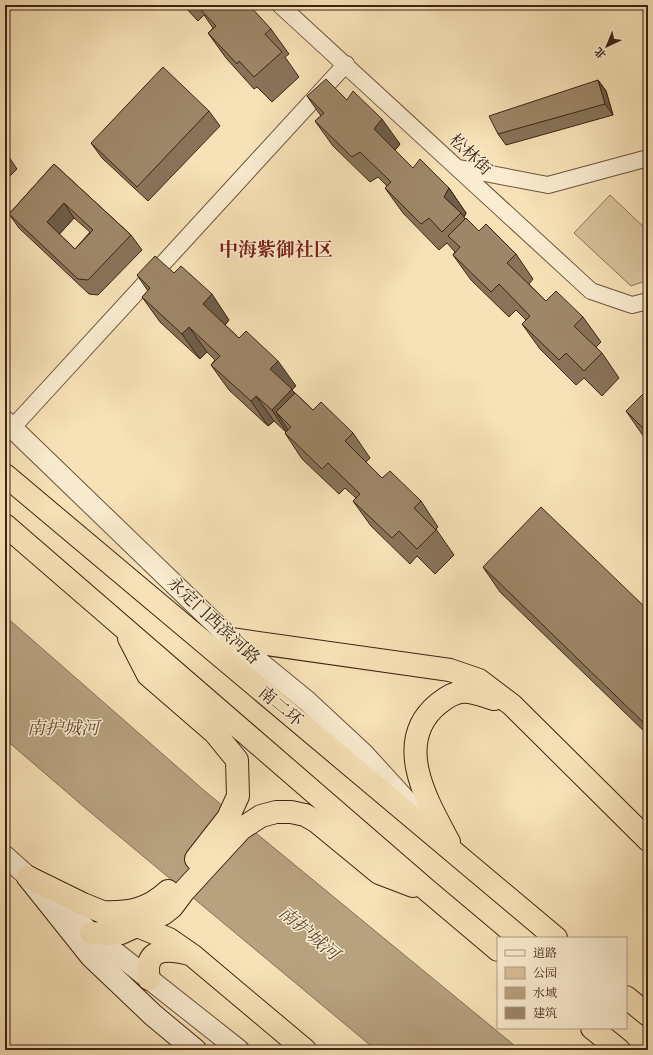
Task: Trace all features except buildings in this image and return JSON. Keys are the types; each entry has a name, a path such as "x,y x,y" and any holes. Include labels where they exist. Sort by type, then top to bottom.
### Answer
{"highway":[{"name":"南二环","path":"5,475 555,937"},
{"path":"5,525 497,949"},
{"path":"123,627 148,675 215,733 237,760 238,796 228,818 177,882 170,902 179,936 192,955"},
{"path":"231,639 450,670 479,680 512,705 648,840"},
{"path":"456,853 429,805 416,768 416,735 428,712 448,696 468,690 512,705"},
{"path":"91,933 121,933 137,927 170,902 241,829 261,816 276,812 291,812 305,815 317,822 379,873 428,891"},
{"path":"28,876 102,912 169,939 192,955 305,1050"},
{"path":"102,912 130,912 146,906 170,902"},
{"path":"149,979 147,969 149,962 154,955 162,950 175,950 192,955"},
{"path":"627,998 648,1016"},
{"path":"593,1029 619,1050"}],"main road":[{"path":"28,876 92,956 153,1016 195,1050"}],"street":[{"name":"松林街","path":"280,5 346,64 591,291 632,305 648,301"},
{"path":"9,424 346,64"},
{"path":"458,168 548,185 648,158"},
{"name":"永定门西滨河路","path":"9,424 231,639 307,701 363,753 456,853"},
{"path":"5,856 91,933 238,1050"}],"green space":[{"path":"610,195 648,231 648,280 631,286 574,233"}],"water":[{"name":"南护城河","path":"5,616 206,792 520,1050 376,1050 84,807 5,739"}],"district":[{"name":"中海紫御社区","path":"276,249"}]}
